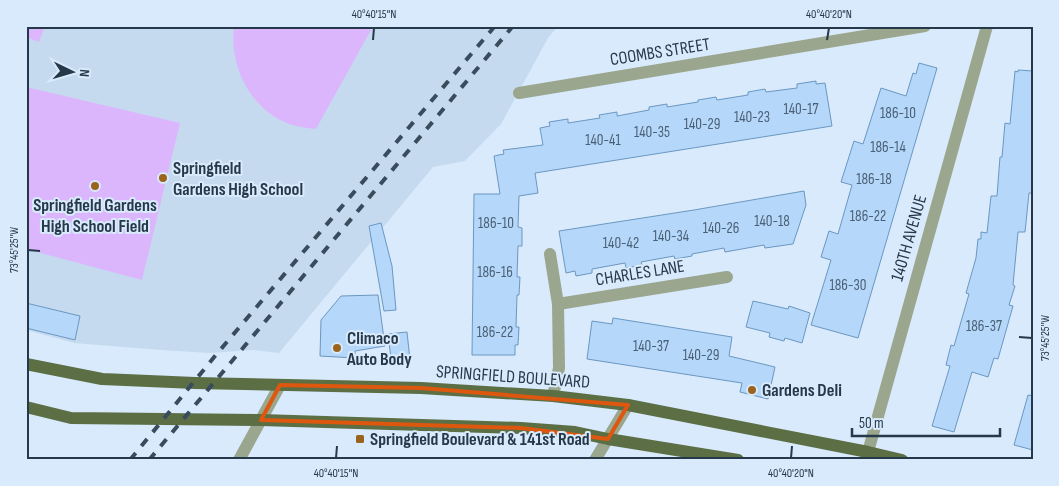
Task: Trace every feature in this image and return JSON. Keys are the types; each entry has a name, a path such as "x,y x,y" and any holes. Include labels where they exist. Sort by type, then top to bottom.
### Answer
{"main road":[{"name":"SPRINGFIELD BOULEVARD","path":"26,364 102,379 195,384 421,388 553,396 628,405 866,456 902,460"},
{"path":"26,407 71,418 261,420 521,428 575,432 738,460"}],"street":[{"name":"COOMBS STREET","path":"519,93 925,26"},
{"name":"140TH AVENUE","path":"866,456 987,26"},
{"path":"550,254 558,304 559,368 553,396"},
{"name":"CHARLES LANE","path":"558,304 727,277"},
{"path":"240,460 280,385"},
{"path":"596,460 628,405"}],"highlighted area":[{"path":"280,385 421,388 628,405 608,439 521,428 261,420"}],"shaded area":[{"name":"Springfield Gardens High School","path":"26,26 558,26 548,38 501,124 465,161 433,167 279,353 254,350 209,353 74,343 26,330"},
{"path":"26,26 45,26 39,42 26,37"},
{"path":"234,26 366,26 371,30 316,129 292,125 275,117 253,97 239,71 233,41"},
{"name":"Springfield Gardens High School Field","path":"26,87 180,123 142,280 26,249"}],"building":[{"path":"919,63 937,68 858,338 811,325 831,260 821,257 829,231 838,234 852,185 841,182 854,141 863,144 881,88 906,96 913,73 916,74"},
{"path":"1018,70 1033,71 1033,193 1029,193 1025,232 1018,232 1013,285 1015,286 1009,305 1013,306 998,359 994,358 988,377 972,372 954,432 932,426 950,366 946,365 951,345 954,346 969,294 966,293 976,258 978,239 981,239 981,232 987,233 991,196 997,196 1005,123 1010,124 1015,71 1018,72"},
{"path":"816,81 816,84 825,83 832,126 535,173 538,193 519,196 518,227 522,228 522,246 518,246 517,277 520,277 519,295 517,295 516,327 519,327 518,345 515,345 515,355 472,355 474,194 500,194 494,156 504,154 503,150 543,145 540,128 550,126 549,122 568,119 568,123 600,118 599,115 617,112 617,116 649,110 649,107 667,104 667,107 716,97 717,100 748,95 748,92 765,89 766,92 797,88 797,84"},
{"path":"804,191 806,205 793,244 765,248 764,245 725,252 724,248 675,259 674,256 641,262 642,265 626,268 625,263 592,269 592,273 576,276 575,271 566,273 559,231"},
{"path":"381,223 392,266 396,310 384,311 369,226"},
{"path":"378,295 385,346 355,351 355,358 320,356 321,320 341,296"},
{"path":"753,301 788,309 789,306 810,313 802,343 785,338 784,341 769,337 770,333 746,327"},
{"path":"26,303 80,316 75,340 26,328"},
{"path":"613,318 732,337 729,356 775,367 768,399 740,392 742,383 587,359 592,321 612,324"},
{"path":"407,332 410,360 391,359 388,334"},
{"path":"1028,395 1033,396 1033,450 1014,445"}],"railway":[{"path":"130,460 215,356 495,26"},
{"path":"149,460 513,26"}],"place":[{"name":"Springfield Gardens High School","path":"163,178"},
{"name":"Springfield Gardens High School Field","path":"95,186"},
{"name":"Climaco Auto Body","path":"337,348"},
{"name":"Gardens Deli","path":"752,390"},
{"name":"Springfield Boulevard & 141st Road","path":"360,439"}]}
